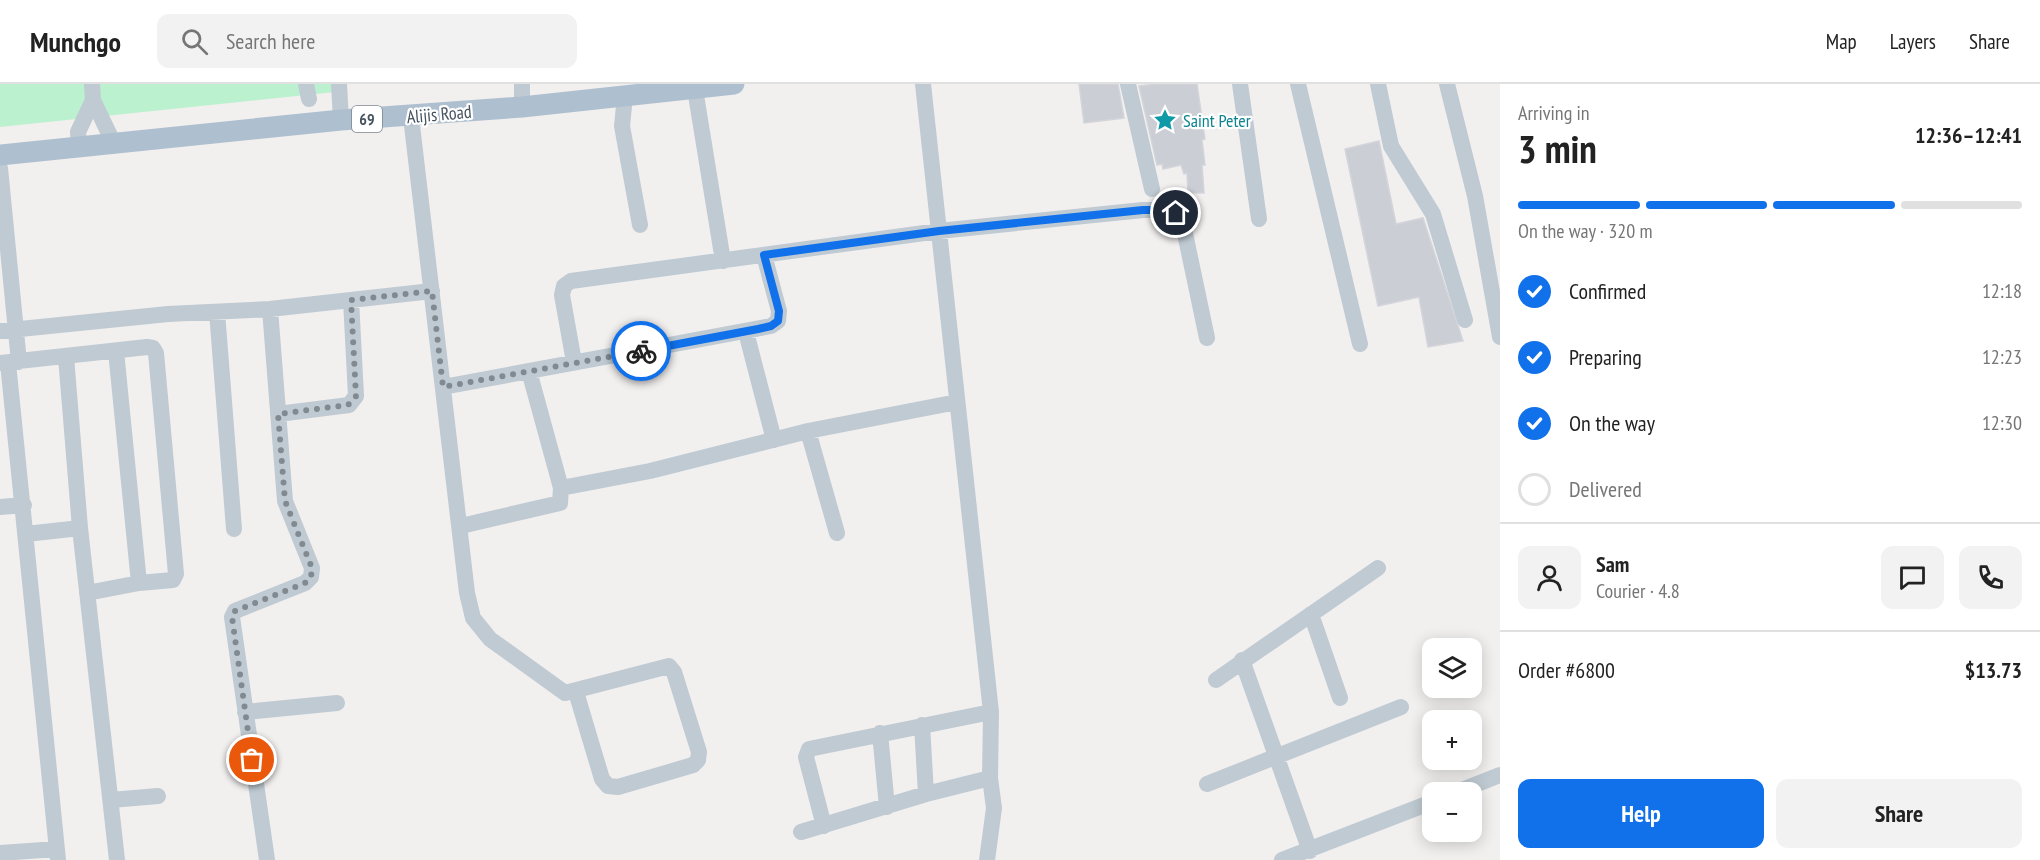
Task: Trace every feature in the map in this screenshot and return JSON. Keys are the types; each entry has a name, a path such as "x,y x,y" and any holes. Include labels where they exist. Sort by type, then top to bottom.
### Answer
{"main road":[{"name":"Alijis Road","path":"0,155 341,120 411,117 522,107 624,92 734,84"}],"street":[{"path":"339,84 341,120"},
{"path":"522,84 522,107"},
{"path":"923,84 991,712 990,778 994,808 987,860"},
{"path":"1128,84 1152,189"},
{"path":"1240,84 1259,219"},
{"path":"1298,84 1360,344"},
{"path":"1378,84 1391,146 1433,214 1464,320"},
{"path":"1447,84 1475,195 1500,337"},
{"path":"696,87 723,261"},
{"path":"93,92 113,142"},
{"path":"79,146 78,132 93,92"},
{"path":"624,92 622,126 640,225"},
{"path":"411,117 472,618 490,639 565,693 669,666 674,672 699,752 698,760 693,765 618,787 608,786 602,779 576,692"},
{"path":"0,168 9,363 58,854 0,853"},
{"path":"574,362 562,294 564,286 571,281 939,231 1143,210 1166,210 1176,213 1183,224 1208,338"},
{"path":"443,387 771,326 778,321 779,311 764,255"},
{"path":"8,330 270,309 432,291"},
{"path":"278,414 348,405 353,401 356,396 351,300"},
{"path":"267,860 232,617 235,611 305,583 311,577 312,568 285,501 270,309"},
{"path":"217,312 234,529"},
{"path":"746,332 774,440"},
{"path":"9,363 153,348 157,365 176,574 173,580 167,582 139,583 87,593"},
{"path":"116,351 139,583"},
{"path":"66,357 80,528 117,860"},
{"path":"461,526 553,506 560,502 561,488 529,371"},
{"path":"561,488 650,471 808,431 957,402"},
{"path":"808,431 837,533"},
{"path":"0,507 24,505"},
{"path":"26,534 80,528"},
{"path":"1216,680 1378,567"},
{"path":"1311,614 1340,698"},
{"path":"1242,660 1310,851"},
{"path":"244,712 337,703"},
{"path":"1208,784 1401,708"},
{"path":"824,826 806,757 809,749 991,712"},
{"path":"922,725 926,794"},
{"path":"880,734 887,807"},
{"path":"1482,782 1500,775"},
{"path":"801,832 926,794 990,778"},
{"path":"111,800 158,796"},
{"path":"1282,860 1310,851 1328,852 1422,807"}],"green space":[{"path":"0,84 334,84 335,92 0,127"}],"building":[{"path":"1079,84 1118,84 1124,118 1084,123"},
{"path":"1197,84 1205,139 1202,140 1205,165 1202,165 1204,193 1188,193 1187,173 1184,174 1181,165 1163,169 1162,164 1157,165 1139,86"},
{"path":"1379,141 1396,224 1423,218 1463,341 1428,347 1419,297 1378,306 1345,149"}],"way so far":[{"path":"252,760 231,626 232,617 235,611 305,583 311,577 312,568 285,501 278,414 348,405 353,401 356,396 351,300 432,291 443,387 641,351"}],"place":[{"name":"Saint Peter","path":"1165,120"}],"route":[{"path":"641,351 758,329 771,326 778,321 779,311 764,255 939,231 1143,210 1166,210 1176,213"}]}
